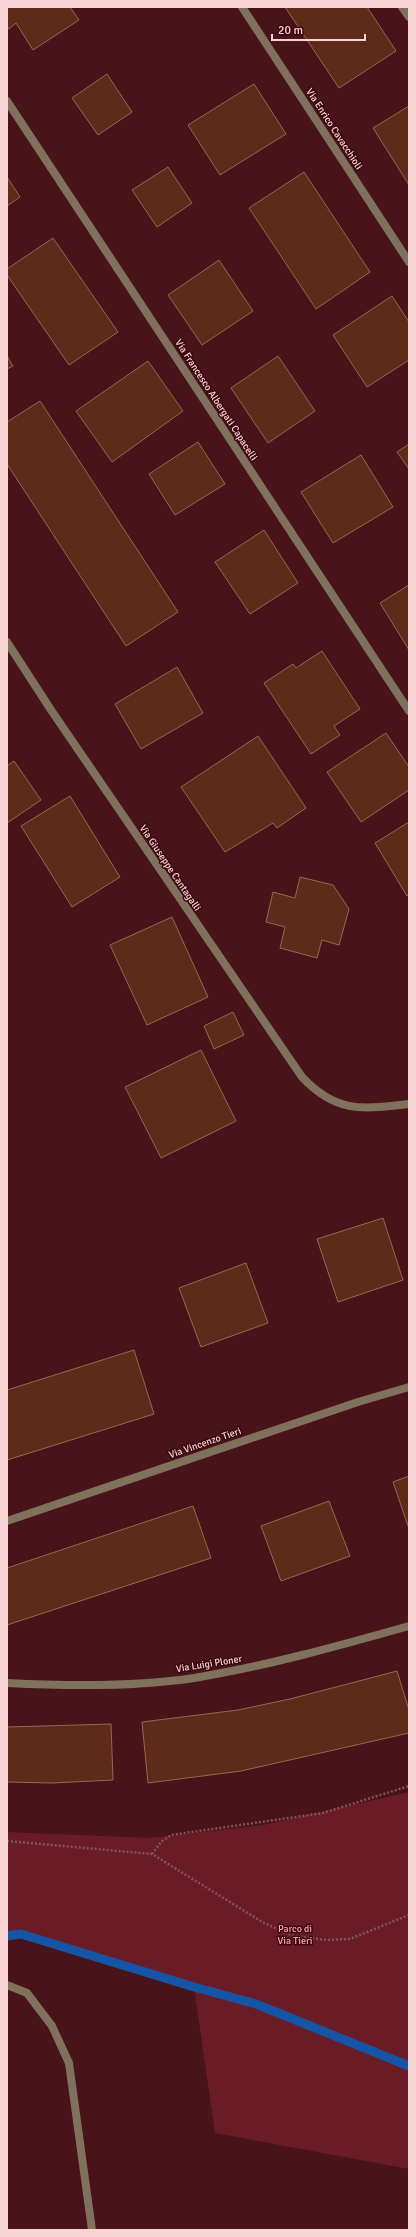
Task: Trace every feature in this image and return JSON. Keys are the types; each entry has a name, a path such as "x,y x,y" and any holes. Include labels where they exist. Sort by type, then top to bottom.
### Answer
{"street":[{"name":"Via Enrico Cavacchioli","path":"242,7 409,262"},
{"path":"402,7 409,17"},
{"name":"Via Francesco Albergati Capacelli","path":"7,101 409,711"},
{"name":"Via Giuseppe Cantagalli","path":"7,642 51,710 292,1065 312,1087 325,1097 343,1106 364,1109 409,1104"},
{"name":"Via Vincenzo Tieri","path":"7,1521 358,1402 409,1387"},
{"name":"Via Luigi Ploner","path":"7,1683 111,1685 193,1678 298,1657 409,1626"},
{"path":"7,1985 27,1993 52,2026 69,2063 92,2230"}],"path":[{"path":"152,1854 161,1842 171,1835 323,1813 409,1786"},
{"path":"7,1841 152,1854 264,1923 294,1936 327,1940 350,1939 409,1915"}],"green space":[{"name":"Parco di Via Tieri","path":"409,1792 409,2169 215,2133 194,1987 21,1934 7,1936 7,1832 151,1838 263,1825"}],"building":[{"path":"7,7 70,7 79,20 33,50 16,23 9,29 7,26"},
{"path":"285,7 367,7 396,51 339,88"},
{"path":"107,74 132,112 98,135 72,98"},
{"path":"254,84 286,134 220,175 188,125"},
{"path":"409,106 409,185 373,128"},
{"path":"168,167 192,203 157,227 132,190"},
{"path":"304,172 370,272 316,309 249,208"},
{"path":"7,177 20,197 7,206"},
{"path":"53,238 118,332 69,365 7,275 7,269"},
{"path":"219,260 253,311 202,345 168,295"},
{"path":"392,296 409,322 409,360 367,387 333,335"},
{"path":"7,356 13,366 7,369"},
{"path":"278,356 315,411 268,443 231,388"},
{"path":"148,361 183,411 112,462 76,411"},
{"path":"40,401 178,612 126,646 7,464 7,422"},
{"path":"198,442 225,484 175,515 149,474"},
{"path":"409,444 409,469 397,452"},
{"path":"361,455 393,507 333,543 301,492"},
{"path":"264,530 298,583 250,614 215,562"},
{"path":"409,585 409,650 380,603"},
{"path":"322,651 360,709 334,726 340,735 311,754 264,683 293,664 296,668"},
{"path":"177,667 203,713 141,749 115,704"},
{"path":"386,733 409,767 409,790 361,822 327,772"},
{"path":"258,736 306,808 277,828 273,823 225,852 181,787"},
{"path":"14,761 41,800 7,823 7,766"},
{"path":"70,796 120,877 72,907 21,826"},
{"path":"409,822 409,894 407,896 375,843"},
{"path":"300,877 333,885 349,909 339,945 322,940 317,958 280,948 285,927 266,922 273,892 295,898"},
{"path":"172,917 208,997 147,1025 110,945"},
{"path":"233,1012 244,1035 214,1049 204,1026"},
{"path":"201,1050 236,1121 161,1158 125,1087"},
{"path":"383,1218 403,1280 338,1302 317,1239"},
{"path":"246,1263 268,1323 201,1347 179,1288"},
{"path":"134,1350 154,1414 7,1460 7,1390"},
{"path":"409,1476 409,1529 393,1482"},
{"path":"329,1501 350,1556 281,1581 261,1526"},
{"path":"193,1506 211,1558 7,1625 7,1568"},
{"path":"397,1671 409,1710 409,1733 241,1771 148,1783 142,1722 238,1710 290,1699"},
{"path":"111,1724 113,1780 52,1783 7,1782 7,1727"}],"waterway":[{"path":"7,1936 21,1934 194,1987 256,2004 409,2066"}]}
